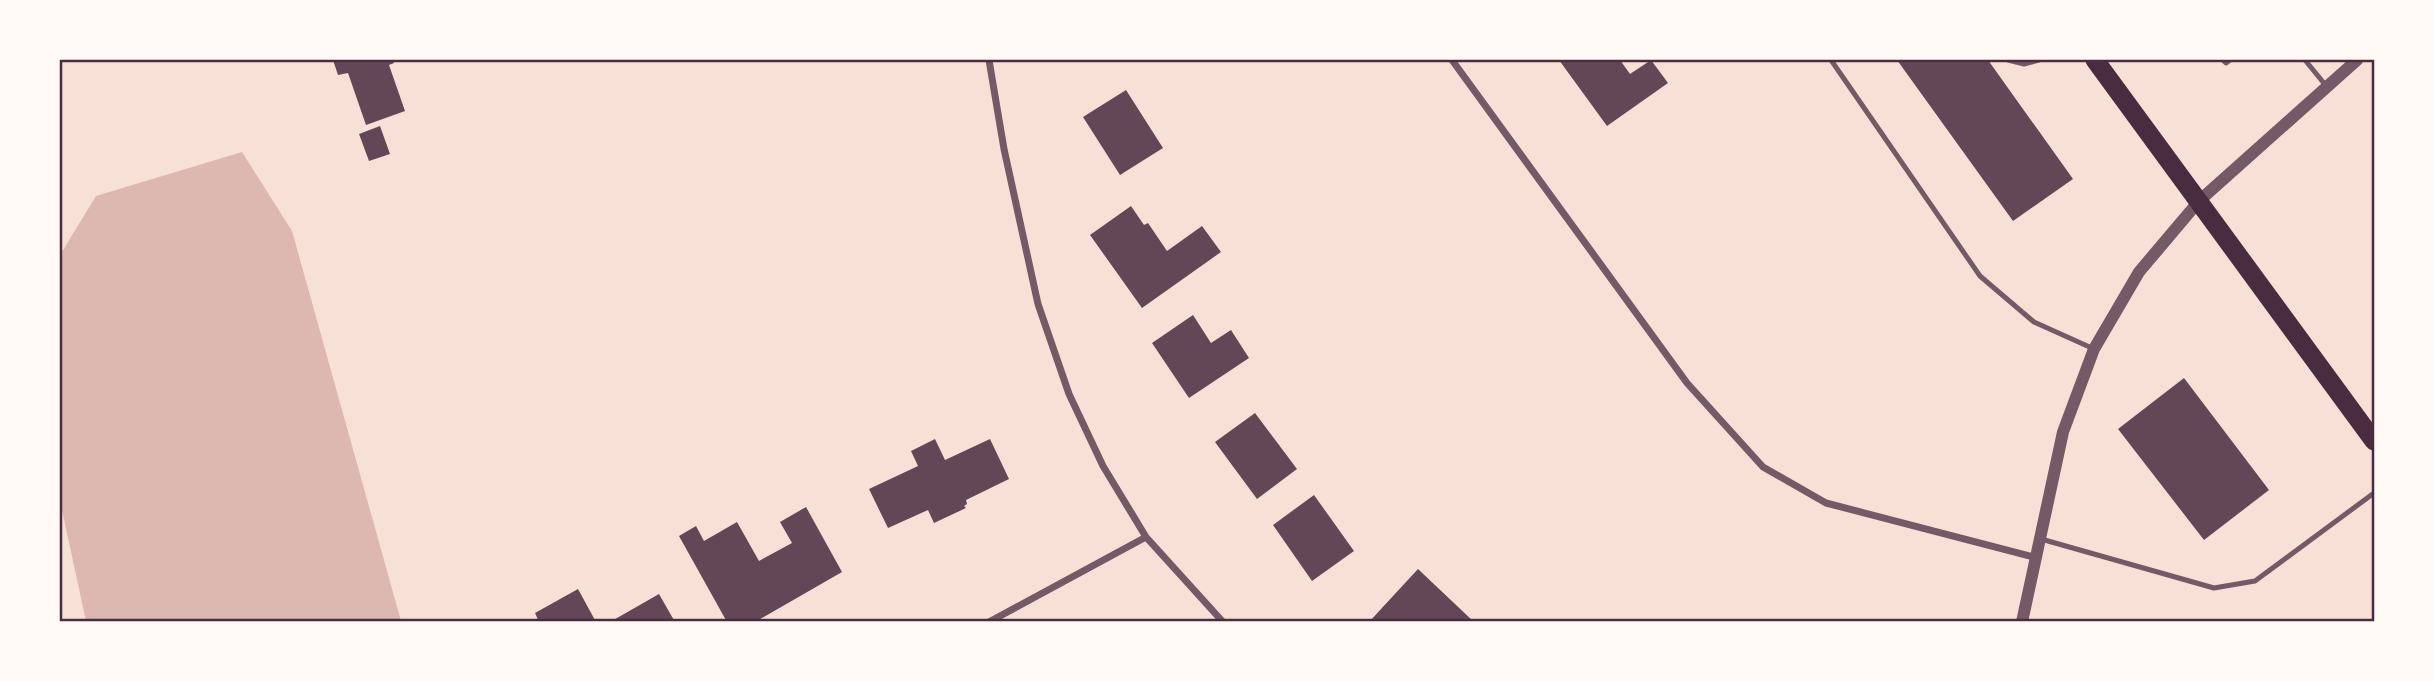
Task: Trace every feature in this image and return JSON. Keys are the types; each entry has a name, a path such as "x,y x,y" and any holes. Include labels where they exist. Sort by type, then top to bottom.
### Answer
{"highway":[{"path":"2095,60 2375,441"}],"street":[{"path":"989,60 1004,149 1038,304 1069,394 1103,466 1146,537 1223,621"},
{"path":"1452,60 1687,383 1763,467 1826,503 2038,558"},
{"path":"2022,621 2038,558 2063,432 2094,349 2139,272 2199,201 2357,60"},
{"path":"989,621 1146,537"}],"lane":[{"path":"1831,60 1980,276 2034,322 2094,349"},
{"path":"2008,60 2024,64 2039,60"},
{"path":"2223,60 2226,63 2230,60"},
{"path":"2305,60 2326,87"},
{"path":"2041,539 2214,588 2255,581 2375,493"}],"shaded area":[{"path":"242,152 292,231 401,621 86,621 60,501 60,255 96,196"}],"building":[{"path":"333,60 393,60 394,63 389,65 405,111 366,125 348,73 338,75"},
{"path":"1559,60 1620,60 1630,74 1651,60 1668,83 1607,126"},
{"path":"1897,60 1988,60 2073,179 2013,221"},
{"path":"1126,90 1163,148 1120,175 1083,117"},
{"path":"380,126 390,154 369,161 359,134"},
{"path":"1131,206 1144,225 1148,223 1167,251 1202,226 1221,252 1142,308 1090,235"},
{"path":"1193,315 1211,343 1231,330 1249,358 1189,398 1152,343"},
{"path":"2184,378 2269,490 2204,540 2118,429"},
{"path":"1255,413 1297,469 1257,499 1215,442"},
{"path":"935,439 945,460 990,439 1009,479 966,500 966,508 934,523 928,510 888,528 869,489 918,466 911,451"},
{"path":"1314,495 1354,551 1312,581 1273,525"},
{"path":"806,507 842,572 755,622 727,622 679,536 696,526 704,541 737,522 759,561 792,543 780,522"},
{"path":"1418,569 1474,622 1369,622"},
{"path":"578,589 596,622 539,622 535,613"},
{"path":"659,594 675,622 610,622"}]}
